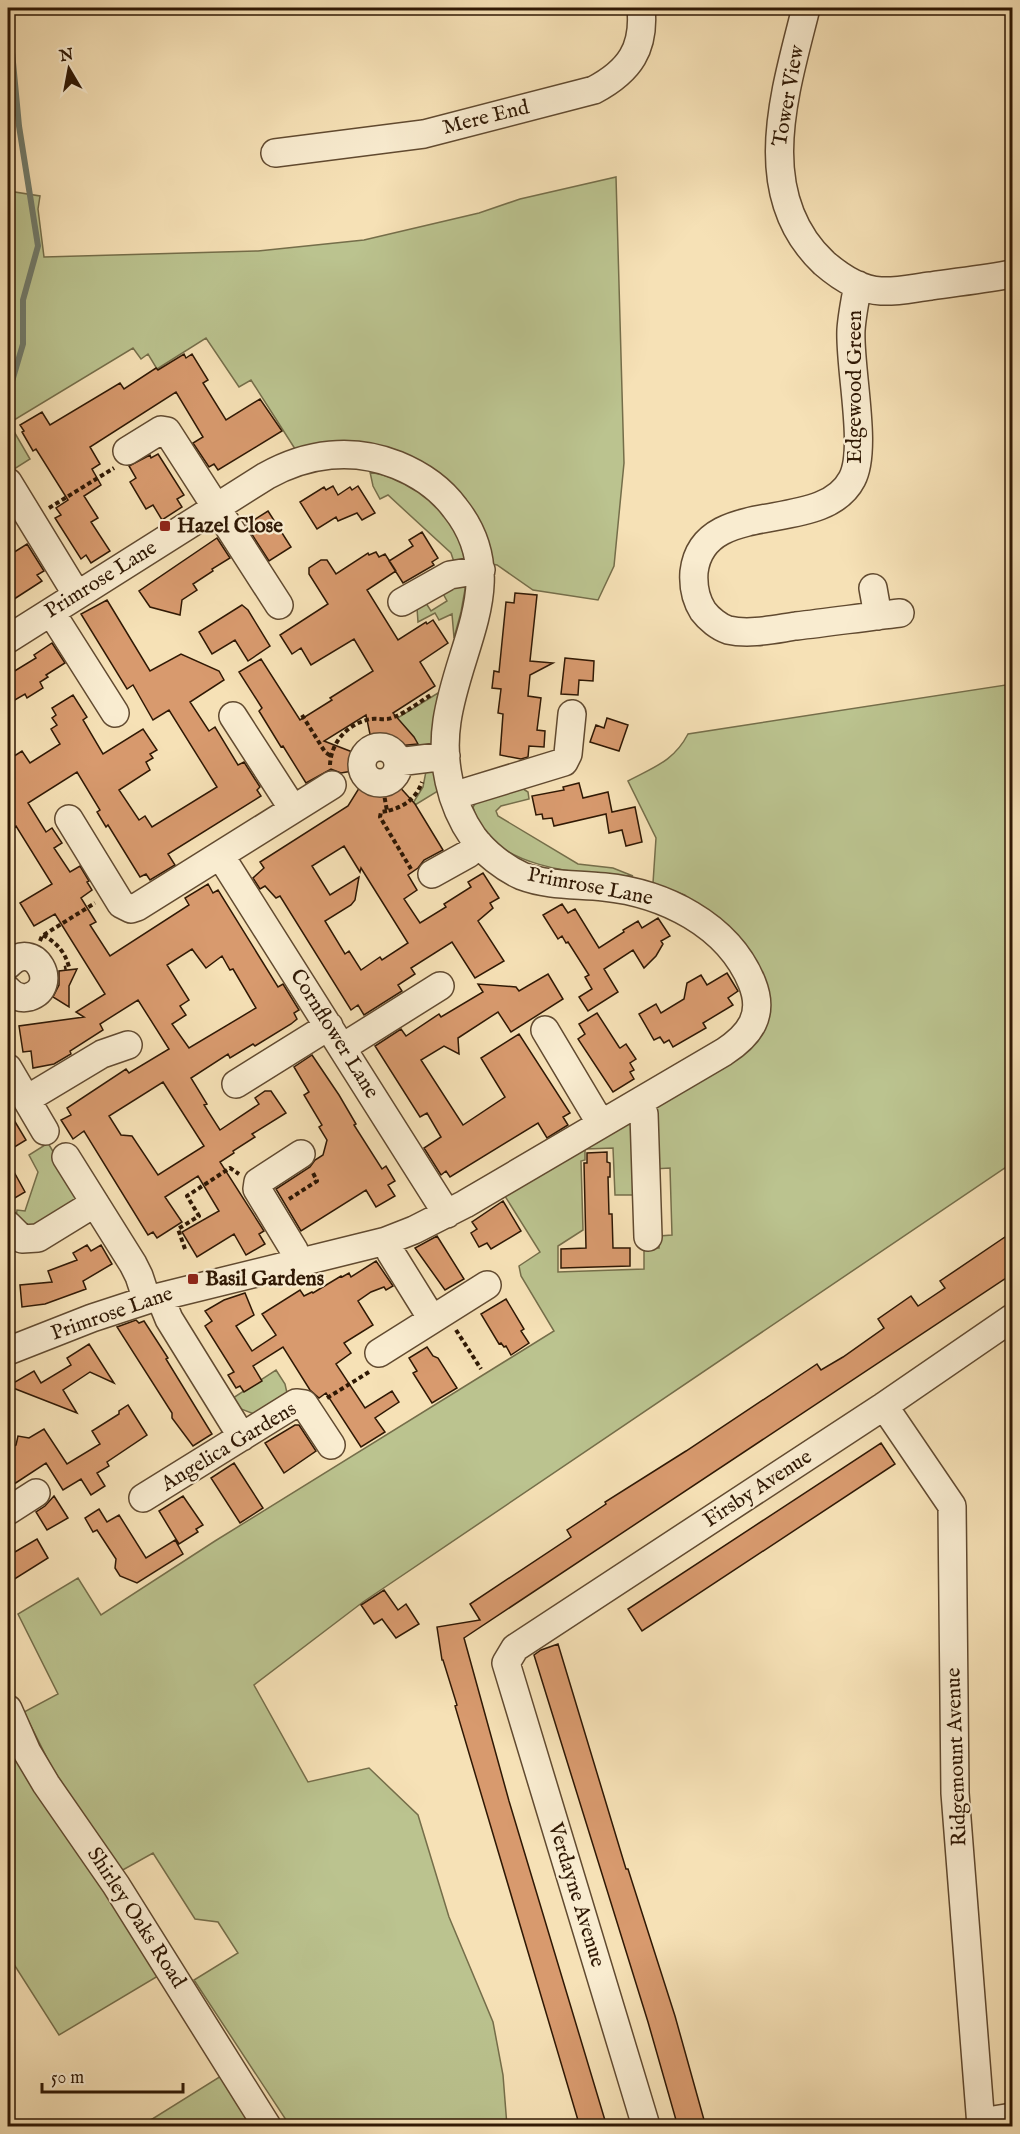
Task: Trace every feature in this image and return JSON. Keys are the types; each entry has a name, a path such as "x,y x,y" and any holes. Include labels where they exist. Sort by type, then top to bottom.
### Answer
{"street":[{"name":"Mere End","path":"275,153 424,134 594,90 612,80 634,54 643,27 641,8"},
{"name":"Tower View","path":"806,8 781,127 779,154 781,182 788,208 804,240 828,266 858,285 879,291 1012,274"},
{"name":"Edgewood Green","path":"858,285 851,331 858,449 856,470 852,481 838,495 825,503 801,512 727,528 701,551 695,563 693,579 696,596 705,614 727,630 760,631 889,614 873,588"},
{"path":"126,451 161,430 167,431 279,605"},
{"name":"Primrose Lane","path":"8,639 275,471 300,460 339,454 389,461 417,475 441,492 452,504 473,535 479,553 481,570 475,618 454,689 447,723 413,765 453,796 464,822 479,844 496,860 523,876 552,883 624,890 661,900 709,928 723,941 743,967 755,991 757,1003 756,1015 745,1037 724,1052 447,1214 414,1230 386,1241 154,1298 92,1318 8,1351"},
{"path":"8,482 77,595"},
{"path":"402,602 450,575 481,570"},
{"path":"51,612 115,713"},
{"path":"453,796 564,762 568,754 572,714"},
{"path":"233,716 293,809"},
{"path":"69,819 126,908 137,907 293,809 331,778"},
{"path":"432,874 468,854 479,844"},
{"name":"Cornflower Lane","path":"220,855 447,1214"},
{"path":"8,990 17,997 30,997 40,989 43,983 43,970 40,964 20,962"},
{"path":"236,1084 440,986"},
{"path":"545,1030 602,1124"},
{"path":"27,1099 102,1054 128,1045"},
{"path":"8,1068 45,1131"},
{"path":"640,1102 644,1114 648,1237"},
{"path":"299,1263 257,1185 258,1182 301,1155"},
{"path":"66,1157 242,1437"},
{"path":"8,1225 22,1239 38,1238 95,1203"},
{"path":"386,1241 391,1253 438,1315"},
{"path":"379,1353 487,1285"},
{"name":"Firsby Avenue","path":"507,1663 515,1648 884,1406 1012,1318"},
{"name":"Angelica Gardens","path":"143,1498 296,1403 304,1404 330,1445"},
{"name":"Ridgemount Avenue","path":"884,1406 952,1506 955,1793 981,2124"},
{"path":"8,1511 36,1493"},
{"name":"Verdayne Avenue","path":"507,1663 646,2127"},
{"name":"Shirley Oaks Road","path":"8,1709 27,1752 46,1784 116,1885 267,2127"},
{"path":"981,2124 1012,2117"}],"path":[{"path":"31,519 121,464 126,451"},
{"path":"331,778 331,756 340,736 358,723 370,719 392,718 437,691 454,689"},
{"path":"302,715 325,752 331,756"},
{"path":"387,811 413,765 423,777 418,792 408,802 387,811 381,812 380,817 413,872 422,866 432,874"},
{"path":"20,962 42,936 114,892"},
{"path":"270,1210 317,1181 301,1155"},
{"path":"185,1249 178,1229 199,1216 187,1196 230,1168 257,1185"},
{"path":"438,1315 481,1369"},
{"path":"308,1409 379,1365 379,1353"}],"green space":[{"path":"616,177 624,463 614,566 598,600 533,590 497,565 487,563 439,481 297,452 251,380 239,387 206,338 157,369 148,354 141,359 133,348 9,423 30,459 8,473 8,191 40,196 38,209 44,257 258,251 364,240 479,213 520,199"},
{"path":"370,472 411,486 430,500 446,518 459,539 465,562 455,565 451,553 388,495 380,499 373,486"},
{"path":"466,584 454,638 452,614 439,620 435,613 418,622 417,608 424,600 431,611 447,601 441,590"},
{"path":"1012,684 1012,1163 363,1602 254,1685 308,1782 369,1768 418,1815 449,1917 493,2022 503,2075 507,2126 290,2126 194,1980 238,1953 218,1922 195,1919 153,1853 121,1871 52,1768 24,1712 58,1694 18,1614 78,1578 101,1615 215,1541 554,1331 521,1276 519,1266 540,1252 503,1193 637,1113 639,1195 615,1195 613,1148 585,1149 585,1160 581,1161 583,1230 558,1246 558,1272 644,1269 644,1248 659,1248 659,1236 672,1235 670,1168 653,1169 651,1107 763,1017 685,895 653,883 656,838 628,781 670,757 688,734"},
{"path":"438,693 432,746 422,751 416,742 391,722"},
{"path":"427,766 433,770 438,791 410,808 423,787"},
{"path":"517,785 528,792 529,799 501,806 496,811 498,816 578,864 613,868 633,876 564,870 516,856 497,844 482,828 473,807 479,798"},
{"path":"48,1143 77,1192 77,1199 37,1232 16,1218 17,1210 25,1211 38,1172 29,1155"},
{"path":"276,1370 285,1384 287,1393 254,1414 241,1409 233,1398"},
{"path":"8,1737 27,1779 102,1883 158,1976 59,2035 8,1955"},
{"path":"221,2076 253,2126 141,2126"}],"building":[{"path":"184,354 186,358 192,354 208,380 203,383 226,420 260,399 282,431 218,470 214,464 209,467 193,443 203,437 176,392 90,447 100,464 92,469 101,485 84,496 98,518 91,522 110,551 91,563 86,555 81,559 55,518 61,515 56,508 68,500 36,449 33,451 20,425 42,412 50,425 120,383 124,389 156,368 158,370"},
{"path":"158,454 184,495 177,499 182,507 162,520 153,505 146,509 130,482 136,478 129,466 150,455 151,458"},
{"path":"333,486 338,495 350,487 352,490 358,486 375,513 362,520 357,513 338,521 336,517 317,529 300,502 324,487 326,490"},
{"path":"268,511 291,547 269,561 246,525"},
{"path":"422,532 438,558 432,562 434,565 403,583 389,561 413,546 409,540"},
{"path":"217,538 230,558 193,584 197,590 182,600 180,615 150,607 139,591"},
{"path":"27,544 44,571 37,575 42,581 8,603 8,556"},
{"path":"376,552 379,557 385,554 396,571 367,590 398,640 433,620 448,643 420,662 435,686 393,713 418,744 397,746 385,739 371,739 366,715 324,741 355,753 352,771 341,773 331,769 306,783 259,711 262,708 239,672 261,659 300,720 373,671 354,639 311,665 301,648 292,654 280,635 328,604 309,574 309,568 321,560 327,560 336,574 368,553 369,555"},
{"path":"515,593 537,595 530,661 553,663 530,675 528,696 541,698 537,730 545,731 544,747 529,746 528,757 521,759 500,755 503,714 498,713 501,689 492,688 494,671 499,672 506,602 514,603"},
{"path":"107,600 150,671 181,654 219,671 224,680 190,702 209,731 215,727 238,765 244,762 260,787 257,790 261,796 168,854 175,865 150,880 146,874 140,877 108,825 106,827 97,812 100,810 77,772 28,803 46,832 52,828 62,843 54,848 70,872 80,866 89,881 87,882 92,890 81,898 96,922 90,925 110,956 189,905 185,898 208,884 213,893 218,890 278,987 283,984 299,1010 294,1013 297,1019 291,1024 230,1058 228,1054 191,1078 220,1130 259,1104 255,1098 265,1091 271,1091 286,1113 252,1134 255,1137 220,1162 264,1231 259,1234 265,1244 246,1255 234,1234 197,1257 182,1232 219,1211 198,1176 165,1197 182,1222 157,1238 153,1232 148,1235 84,1131 73,1139 61,1120 71,1115 67,1108 126,1069 129,1073 169,1049 138,1000 100,1024 103,1030 54,1064 33,1068 31,1051 23,1052 19,1026 84,1017 76,1012 105,994 55,914 34,926 20,903 52,884 16,826 8,831 8,760 22,751 30,763 60,744 51,729 57,725 52,718 56,715 52,708 73,695 87,717 83,720 103,754 143,729 157,750 150,754 153,758 146,762 150,770 119,790 139,820 145,816 152,827 217,787 169,710 153,720 133,685 127,689 81,614","holes":["192,949 206,968 222,956 230,970 233,969 256,1008 189,1048 172,1024 186,1015 180,1006 189,1000 167,965","163,1082 204,1146 158,1175 132,1136 121,1135 109,1116"]},
{"path":"242,605 248,610 270,646 248,661 235,640 212,654 199,632"},
{"path":"52,643 65,663 46,675 48,677 40,682 43,688 27,698 25,694 8,704 8,675 36,658 34,655"},
{"path":"565,658 594,661 593,681 579,680 578,695 561,694"},
{"path":"607,718 628,725 619,751 590,742 596,725 604,728"},
{"path":"579,783 583,798 608,792 612,812 635,807 642,842 626,846 622,830 609,833 606,814 554,826 552,818 543,819 542,814 536,815 532,796 564,790 563,787"},
{"path":"397,784 415,804 443,850 424,860 408,875 417,890 404,899 420,923 446,907 444,904 471,887 468,882 483,873 499,898 490,903 493,908 478,921 504,961 475,978 452,942 411,968 415,974 398,985 402,991 364,1015 358,1005 351,1010 280,896 276,898 265,886 260,889 253,878 264,868 260,862 348,806 361,785 368,789 383,791","holes":["344,846 360,872 361,868 408,943 382,960 380,957 361,970 349,951 345,954 325,921 351,905 355,900 359,877 330,895 312,866"]},
{"path":"562,904 568,913 575,909 599,948 638,921 642,928 658,918 670,936 661,941 663,944 656,956 644,968 633,950 604,969 618,992 588,1011 579,997 592,989 585,977 589,975 568,942 566,943 562,936 558,939 543,915"},
{"path":"77,969 69,986 69,1007 53,997 59,985 59,971"},
{"path":"727,973 738,991 728,998 733,1005 703,1023 706,1028 673,1047 669,1040 664,1043 660,1037 654,1040 639,1014 656,1004 661,1013 684,999 687,983 701,975 707,985"},
{"path":"548,974 563,999 511,1032 498,1012 458,1038 459,1054 444,1046 421,1060 463,1125 505,1097 481,1058 519,1034 570,1113 563,1117 568,1125 547,1138 538,1123 450,1177 446,1171 441,1175 424,1148 441,1137 427,1113 420,1117 375,1046 401,1029 406,1036 439,1014 441,1017 483,992 478,984 516,987 519,991"},
{"path":"597,1013 619,1047 626,1044 636,1059 630,1063 634,1070 630,1072 634,1079 613,1092 578,1039 585,1034 579,1024"},
{"path":"312,1055 339,1095 356,1124 354,1125 382,1169 386,1166 395,1181 388,1185 395,1196 376,1207 366,1190 301,1231 276,1189 310,1167 323,1155 327,1140 319,1127 322,1125 304,1095 309,1092 294,1067"},
{"path":"8,1110 26,1140 8,1151"},
{"path":"607,1152 607,1162 610,1163 609,1214 612,1214 613,1248 630,1248 630,1266 561,1268 561,1249 586,1248 584,1163 587,1163 587,1153"},
{"path":"8,1161 25,1192 8,1202"},
{"path":"503,1201 521,1231 491,1249 487,1243 479,1247 471,1233 477,1229 472,1222"},
{"path":"437,1236 464,1279 445,1290 415,1248"},
{"path":"1005,1237 1012,1248 1012,1274 464,1638 509,1801 607,2127 580,2127 455,1706 457,1705 442,1660 437,1627 480,1620 470,1604 571,1537 567,1530 606,1504 605,1502 817,1364 821,1370 843,1357 884,1328 878,1319 911,1296 918,1306 945,1288 940,1281"},
{"path":"87,1245 91,1251 101,1245 112,1264 83,1281 86,1289 45,1304 22,1307 20,1285 52,1282 48,1271 77,1260 73,1253"},
{"path":"376,1261 393,1286 386,1290 384,1287 371,1292 358,1301 373,1325 344,1343 351,1353 336,1364 365,1408 392,1391 399,1402 375,1418 385,1432 361,1447 326,1393 319,1398 310,1390 283,1347 253,1366 262,1381 244,1392 240,1386 236,1388 228,1375 234,1372 205,1326 212,1321 205,1311 224,1300 245,1293 254,1315 236,1326 252,1351 276,1335 262,1314 300,1290 304,1296 313,1293 341,1276 349,1273 351,1277"},
{"path":"506,1299 524,1329 521,1331 529,1343 511,1355 506,1346 499,1344 481,1314"},
{"path":"136,1320 139,1323 144,1321 212,1434 193,1446 172,1418 172,1413 117,1327"},
{"path":"89,1344 114,1383 90,1372 63,1390 77,1413 8,1386 34,1371 41,1383 71,1365 67,1358"},
{"path":"427,1347 433,1356 438,1358 457,1388 432,1403 413,1373 417,1371 409,1358"},
{"path":"128,1405 147,1435 107,1462 109,1466 97,1473 105,1486 91,1495 81,1479 63,1490 46,1463 8,1488 8,1450 16,1445 18,1436 29,1438 44,1429 67,1464 100,1444 92,1431 119,1414 119,1411"},
{"path":"295,1425 299,1425 316,1451 284,1473 265,1443"},
{"path":"881,1443 895,1464 642,1631 628,1609"},
{"path":"234,1463 263,1508 240,1523 211,1478"},
{"path":"54,1496 68,1518 47,1530 36,1512"},
{"path":"183,1496 203,1525 196,1529 198,1532 179,1544 159,1511"},
{"path":"99,1509 107,1522 119,1515 146,1558 175,1540 183,1554 137,1583 120,1576 115,1568 116,1559 97,1530 93,1532 85,1518"},
{"path":"37,1539 48,1558 13,1580 8,1572 8,1556"},
{"path":"384,1590 398,1610 406,1604 419,1624 396,1638 382,1619 374,1624 361,1605"},
{"path":"558,1644 626,1869 628,1869 675,2016 706,2127 678,2127 648,2022 534,1655"}],"waterway":[{"path":"8,9 19,126 38,246 23,300 23,344 8,395"}],"place":[{"name":"Hazel Close","path":"165,526"},
{"name":"Basil Gardens","path":"193,1279"}]}
